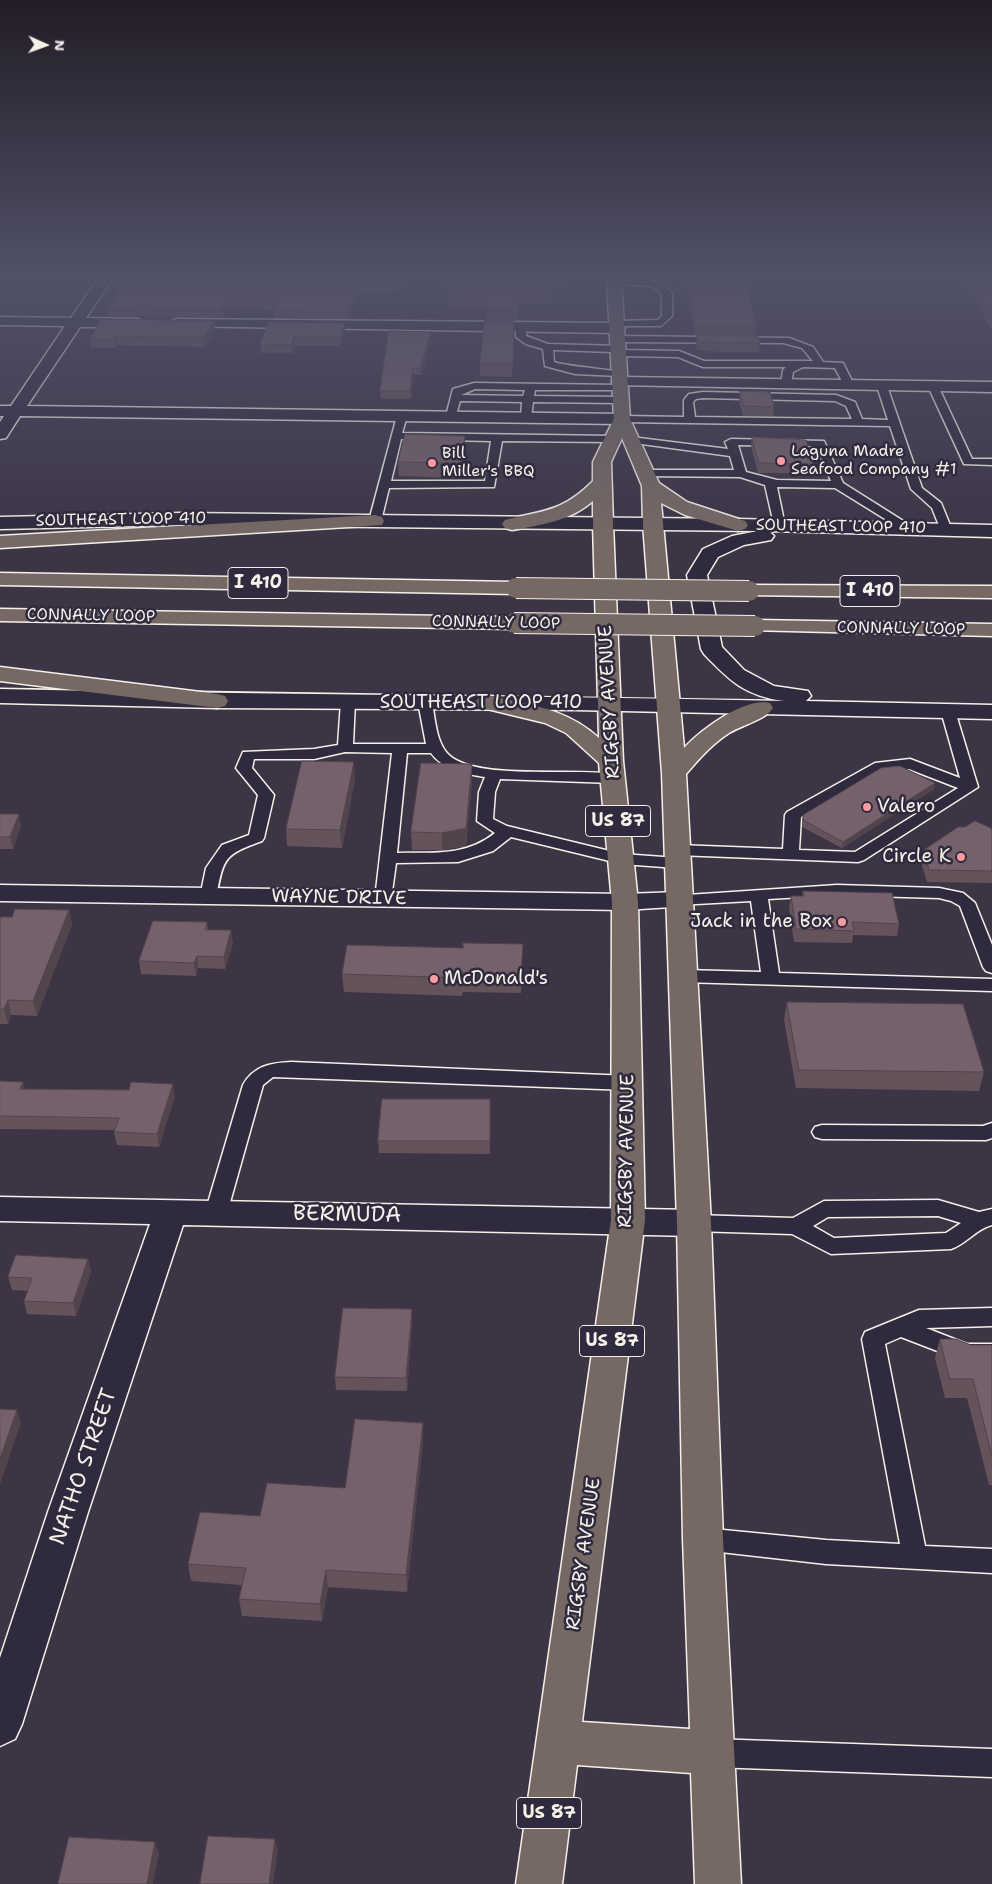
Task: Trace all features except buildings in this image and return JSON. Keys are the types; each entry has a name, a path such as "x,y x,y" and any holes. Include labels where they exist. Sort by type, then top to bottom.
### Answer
{"main road":[{"name":"RIGSBY AVENUE","path":"619,367 622,419 648,480 674,773 678,900 694,1223 703,1539 718,1884"},
{"name":"RIGSBY AVENUE","path":"539,1884 628,1220 629,1083 625,902 612,769 608,704 602,482 602,462 622,419"},
{"path":"648,480 667,500 687,510 738,525"},
{"path":"512,524 544,519 574,509 602,482"},
{"path":"0,542 375,521"},
{"name":"CONNALLY LOOP","path":"0,578 516,588 992,592"},
{"name":"CONNALLY LOOP","path":"0,615 992,630"},
{"path":"0,674 217,701"},
{"path":"487,702 553,718 574,728 612,769"},
{"path":"674,773 694,748 711,733 734,719 762,708"},
{"path":"559,1742 713,1753"}],"street":[{"path":"0,434 8,411 42,367"},
{"path":"620,386 786,384 992,387"},
{"path":"8,411 622,419"},
{"name":"SOUTHEAST LOOP 410","path":"0,523 181,519 738,525 992,531"},
{"path":"828,527 739,540 710,553 697,575 712,649 736,675 769,692 882,709"},
{"name":"SOUTHEAST LOOP 410","path":"0,696 217,701 487,702 992,712"},
{"name":"WAYNE DRIVE","path":"0,893 625,902 678,900"},
{"name":"BERMUDA","path":"0,1209 628,1220 694,1223"},
{"name":"NATHO STREET","path":"0,1724 71,1503 171,1212"}],"lane":[{"path":"556,367 620,386"},
{"path":"786,384 788,370 795,367"},
{"path":"840,367 848,385"},
{"path":"450,416 456,391 474,386 620,386"},
{"path":"455,398 528,399 620,386"},
{"path":"882,386 917,489 937,506 946,530"},
{"path":"933,386 968,462 992,462"},
{"path":"526,418 530,387"},
{"path":"690,420 689,399 693,396 712,395 836,398 851,404 858,422"},
{"path":"811,403 815,422"},
{"path":"375,521 402,416"},
{"path":"622,419 895,423"},
{"path":"396,436 613,439"},
{"path":"384,484 490,485 497,438"},
{"path":"631,440 735,453"},
{"path":"742,474 731,442 820,443 838,485"},
{"path":"648,480 742,474 771,484 838,485 910,529"},
{"path":"771,484 779,526"},
{"path":"345,748 348,702"},
{"path":"426,702 430,736 444,759 482,774 612,769"},
{"path":"948,711 970,787"},
{"path":"208,897 214,868 228,848 256,838 266,795 244,768 248,755 314,754 345,748 437,749"},
{"path":"383,898 400,748"},
{"path":"791,854 793,815 875,768 910,764 970,787"},
{"path":"494,774 487,792 485,821 507,832 622,859 791,854 858,857 970,787"},
{"path":"388,858 458,857 487,848 507,832"},
{"path":"678,900 713,896 759,896 837,890 939,894 957,897 967,903 992,967"},
{"path":"759,896 771,978"},
{"path":"682,976 992,985"},
{"path":"216,1213 253,1085 256,1077 268,1070 291,1069 629,1083"},
{"path":"822,1132 990,1134"},
{"path":"796,1226 824,1210 938,1208 985,1218"},
{"path":"694,1223 796,1226 831,1246 951,1241 985,1218"},
{"path":"915,1558 873,1339 918,1319 992,1317"},
{"path":"900,1327 966,1352 992,1353"},
{"path":"703,1539 826,1552 992,1561"},
{"path":"713,1753 992,1763"}],"place":[{"name":"Laguna Madre Seafood Company #1","path":"781,461"},
{"name":"Bill Miller's BBQ","path":"432,463"},
{"name":"Valero","path":"867,807"},
{"name":"Circle K","path":"961,857"},
{"name":"Jack in the Box","path":"842,922"},
{"name":"McDonald's","path":"434,979"}]}
